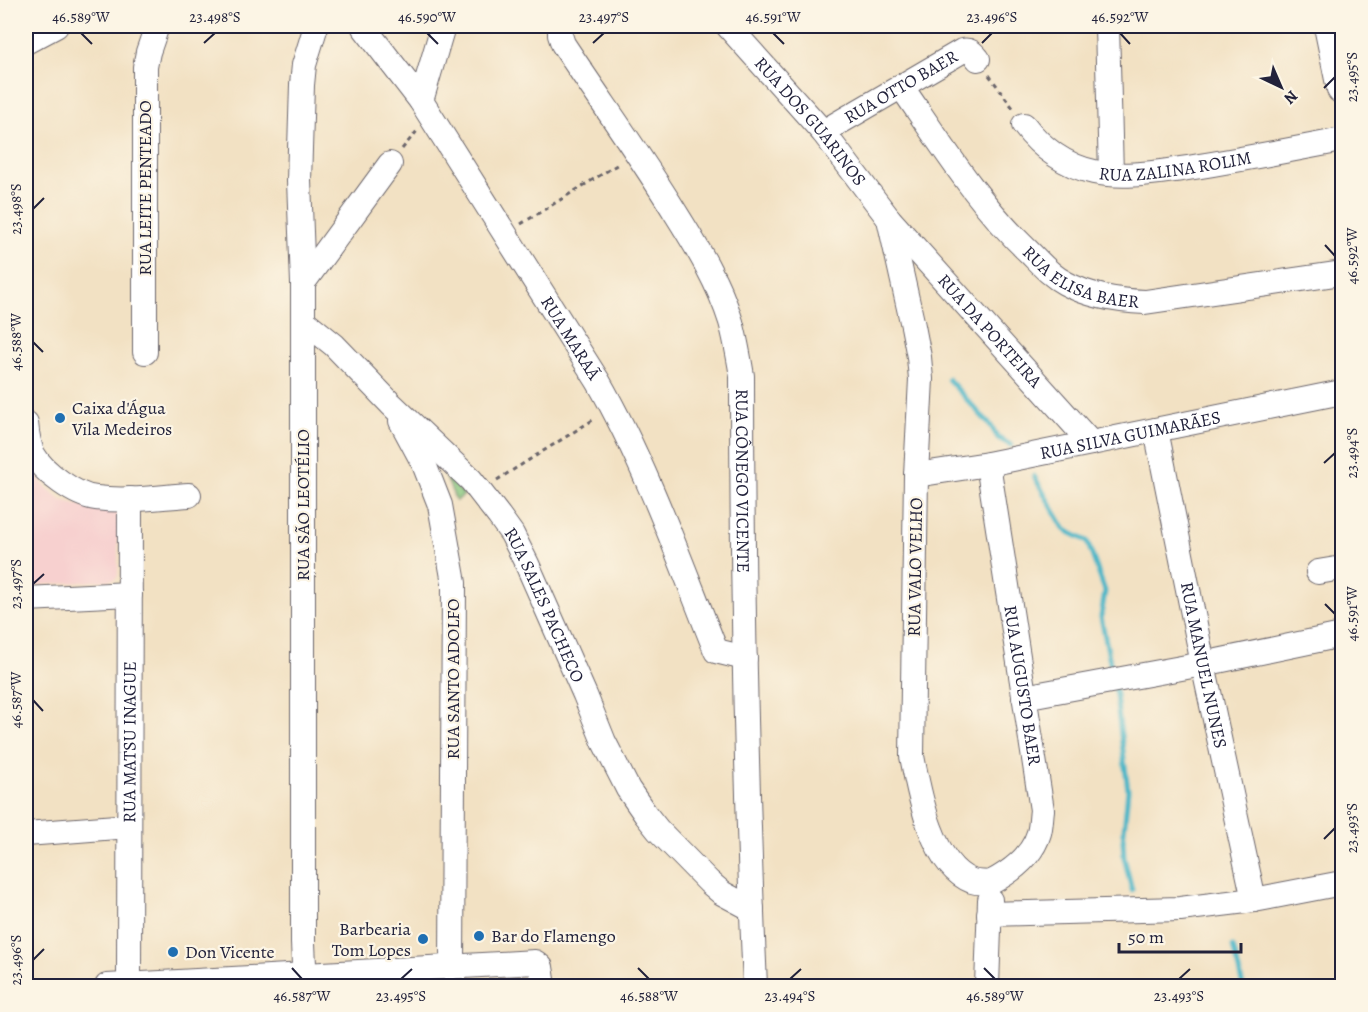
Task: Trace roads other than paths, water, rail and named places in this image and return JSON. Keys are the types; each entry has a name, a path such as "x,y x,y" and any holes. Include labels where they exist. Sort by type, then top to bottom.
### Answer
{"main road":[{"path":"1334,31 1342,89"}],"street":[{"path":"26,42 56,26"},
{"name":"RUA LEITE PENTEADO","path":"145,352 145,67 157,26"},
{"name":"RUA SÃO LEOTÉLIO","path":"305,981 303,942 303,283 299,181 304,65 316,26"},
{"name":"RUA MARAÃ","path":"363,26 425,109 613,407 645,475 716,651 745,658"},
{"path":"425,109 429,71 443,26"},
{"name":"RUA CÔNEGO VICENTE","path":"560,26 563,44 637,152 702,255 716,284 738,350 742,376 742,534 748,816 755,987"},
{"name":"RUA DOS GUARINOS","path":"728,26 823,132 890,219"},
{"path":"1107,26 1112,174"},
{"name":"RUA OTTO BAER","path":"823,132 962,51 972,52 978,59"},
{"name":"RUA ELISA BAER","path":"901,86 977,194 1019,243 1055,277 1067,284 1115,299 1145,302 1342,273"},
{"name":"RUA ZALINA ROLIM","path":"1024,125 1041,145 1059,157 1084,170 1112,174 1142,174 1196,167 1342,140"},
{"path":"303,283 390,164"},
{"name":"RUA DA PORTEIRA","path":"890,219 1091,442"},
{"name":"RUA VALO VELHO","path":"890,219 919,357 921,379 916,475 912,756 929,827 945,860 966,878 974,882 990,883"},
{"name":"RUA SALES PACHECO","path":"303,320 334,345 480,491 512,534 527,564 604,742 628,789 658,830 709,882 722,893 752,909"},
{"name":"RUA SILVA GUIMARÃES","path":"916,475 988,464 1342,392"},
{"name":"RUA SANTO ADOLFO","path":"391,404 424,464 440,505 453,583 461,973"},
{"path":"26,423 29,444 34,456 59,480 75,491 94,498 130,499 189,495"},
{"name":"RUA MANUEL NUNES","path":"1156,430 1254,900"},
{"name":"RUA AUGUSTO BAER","path":"988,464 1042,810 1039,833 1033,847 1012,870 990,883"},
{"name":"RUA MATSU INAGUE","path":"117,986 129,826 130,499"},
{"path":"1318,573 1342,568"},
{"path":"26,599 130,594"},
{"path":"1024,697 1203,664 1342,635"},
{"path":"26,834 129,826"},
{"path":"987,987 990,883"},
{"path":"989,914 1180,909 1254,900 1342,883"},
{"path":"117,986 305,981 461,973 535,962 541,967 544,987"}],"waterway":[{"path":"948,379 991,426 998,438 1011,445"},
{"path":"1034,476 1065,530 1087,541 1105,591 1101,617 1112,672"},
{"path":"1115,688 1128,790 1123,841 1124,857 1132,890"},
{"path":"1233,947 1243,986"}],"place":[{"name":"Caixa d'Água Vila Medeiros","path":"60,418"},
{"name":"Bar do Flamengo","path":"479,936"},
{"name":"Barbearia Tom Lopes","path":"423,939"},
{"name":"Don Vicente","path":"173,952"}]}
